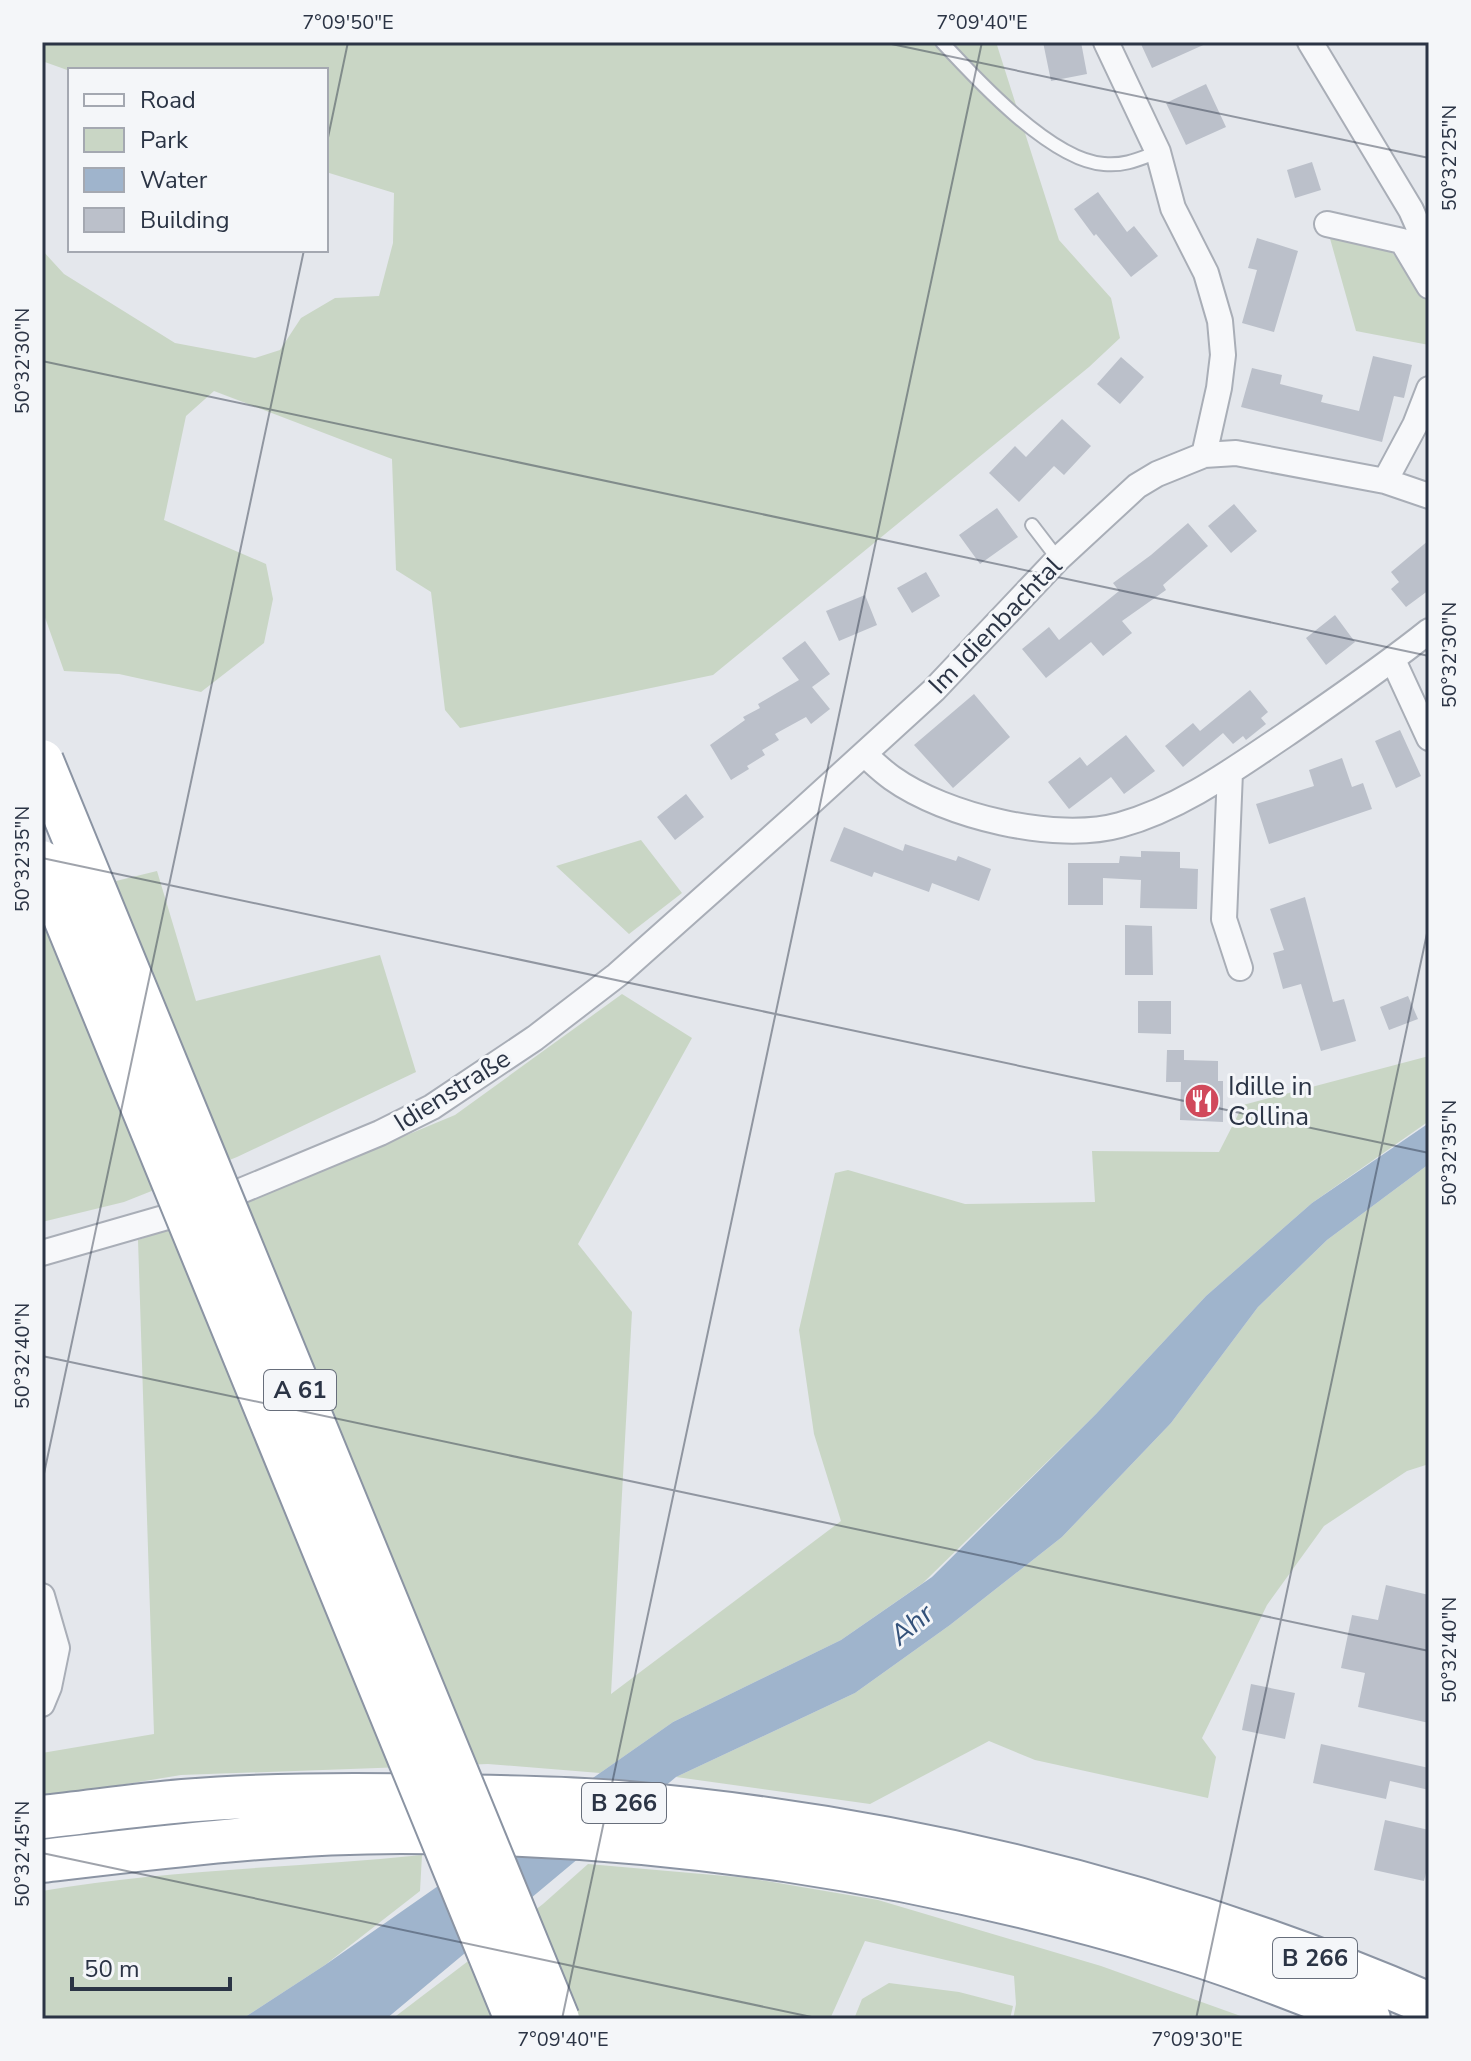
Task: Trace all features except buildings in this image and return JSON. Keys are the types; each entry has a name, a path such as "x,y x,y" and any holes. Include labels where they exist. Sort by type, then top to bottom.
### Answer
{"highway":[{"name":"A 61","path":"42,761 558,2019"},
{"name":"A 61","path":"42,862 516,2019"},
{"name":"B 266","path":"42,1817 185,1801 338,1796 499,1797 614,1802 808,1824 908,1842 1065,1878 1173,1909 1270,1941 1429,2004"},
{"name":"B 266","path":"42,1861 190,1843 320,1834 416,1832 606,1839 776,1857 875,1873 1042,1911 1167,1945 1369,2019"}],"street":[{"path":"1106,42 1158,152 1173,208 1206,273 1220,321 1223,355 1204,455"},
{"path":"1310,42 1411,210 1429,251"},
{"path":"1327,224 1402,241 1429,286"},
{"path":"1385,481 1415,425 1429,389"},
{"name":"Im Idienbachtal","path":"798,814 934,690 1058,559 1137,486 1157,474 1204,455 1236,453 1385,481 1429,496"},
{"path":"864,754 892,779 934,801 993,820 1058,831 1117,826 1164,810 1230,772 1393,660 1429,631"},
{"path":"1393,660 1429,738"},
{"path":"1230,772 1224,919 1240,968"},
{"name":"Idienstraße","path":"42,1253 202,1207 380,1133 432,1107 535,1038 617,975 798,814"},
{"path":"42,1596 57,1648 42,1704"}],"lane":[{"path":"942,42 994,95 1044,137 1077,158 1102,164 1128,164 1158,152"},
{"path":"1032,525 1058,559"}],"green space":[{"path":"42,42 996,42 1059,240 1111,298 1120,338 1089,367 713,675 460,728 445,710 431,592 396,570 392,459 214,391 186,416 164,520 266,564 273,599 264,643 201,692 119,674 64,671 42,609 42,250 64,274 175,343 255,358 280,350 301,318 335,298 379,296 393,243 394,193 328,173 328,68 68,70 42,61"},
{"path":"1329,235 1389,249 1429,296 1429,345 1356,331"},
{"path":"641,840 682,893 629,934 556,866"},
{"path":"157,871 196,1001 380,955 416,1072 237,1157 124,1202 42,1222 42,899"},
{"path":"622,994 692,1038 578,1244 632,1312 611,1694 841,1521 814,1434 799,1330 835,1173 848,1170 965,1204 1095,1202 1092,1151 1219,1152 1243,1105 1429,1056 1429,1121 1312,1203 1206,1296 1096,1414 923,1583 841,1640 673,1722 600,1773 488,1764 181,1775 42,1798 42,1753 154,1734 138,1240 258,1197 455,1115"},
{"path":"1429,1164 1429,1464 1407,1471 1324,1526 1267,1605 1202,1738 1216,1757 1208,1798 1035,1760 989,1741 870,1804 676,1777 855,1693 950,1625 1062,1537 1171,1423 1258,1307 1327,1240"},
{"path":"422,1855 420,1891 325,1965 242,2019 42,2019 42,1891 184,1873"},
{"path":"588,1864 748,1878 878,1900 1101,1966 1249,2019 1013,2019 1016,2004 1014,1976 865,1941 830,2019 392,2019 543,1904"},
{"path":"889,1983 959,1992 1013,2006 1010,2019 854,2019 862,1999"}],"water":[{"name":"Ahr","path":"1429,1123 1429,1164 1327,1240 1258,1307 1171,1423 1062,1537 950,1625 855,1693 676,1777 386,2019 242,2019 325,1965 673,1722 841,1640 932,1577 1096,1414 1206,1296 1312,1203"}],"place":[{"name":"Idille in Collina","path":"1202,1101"}]}
